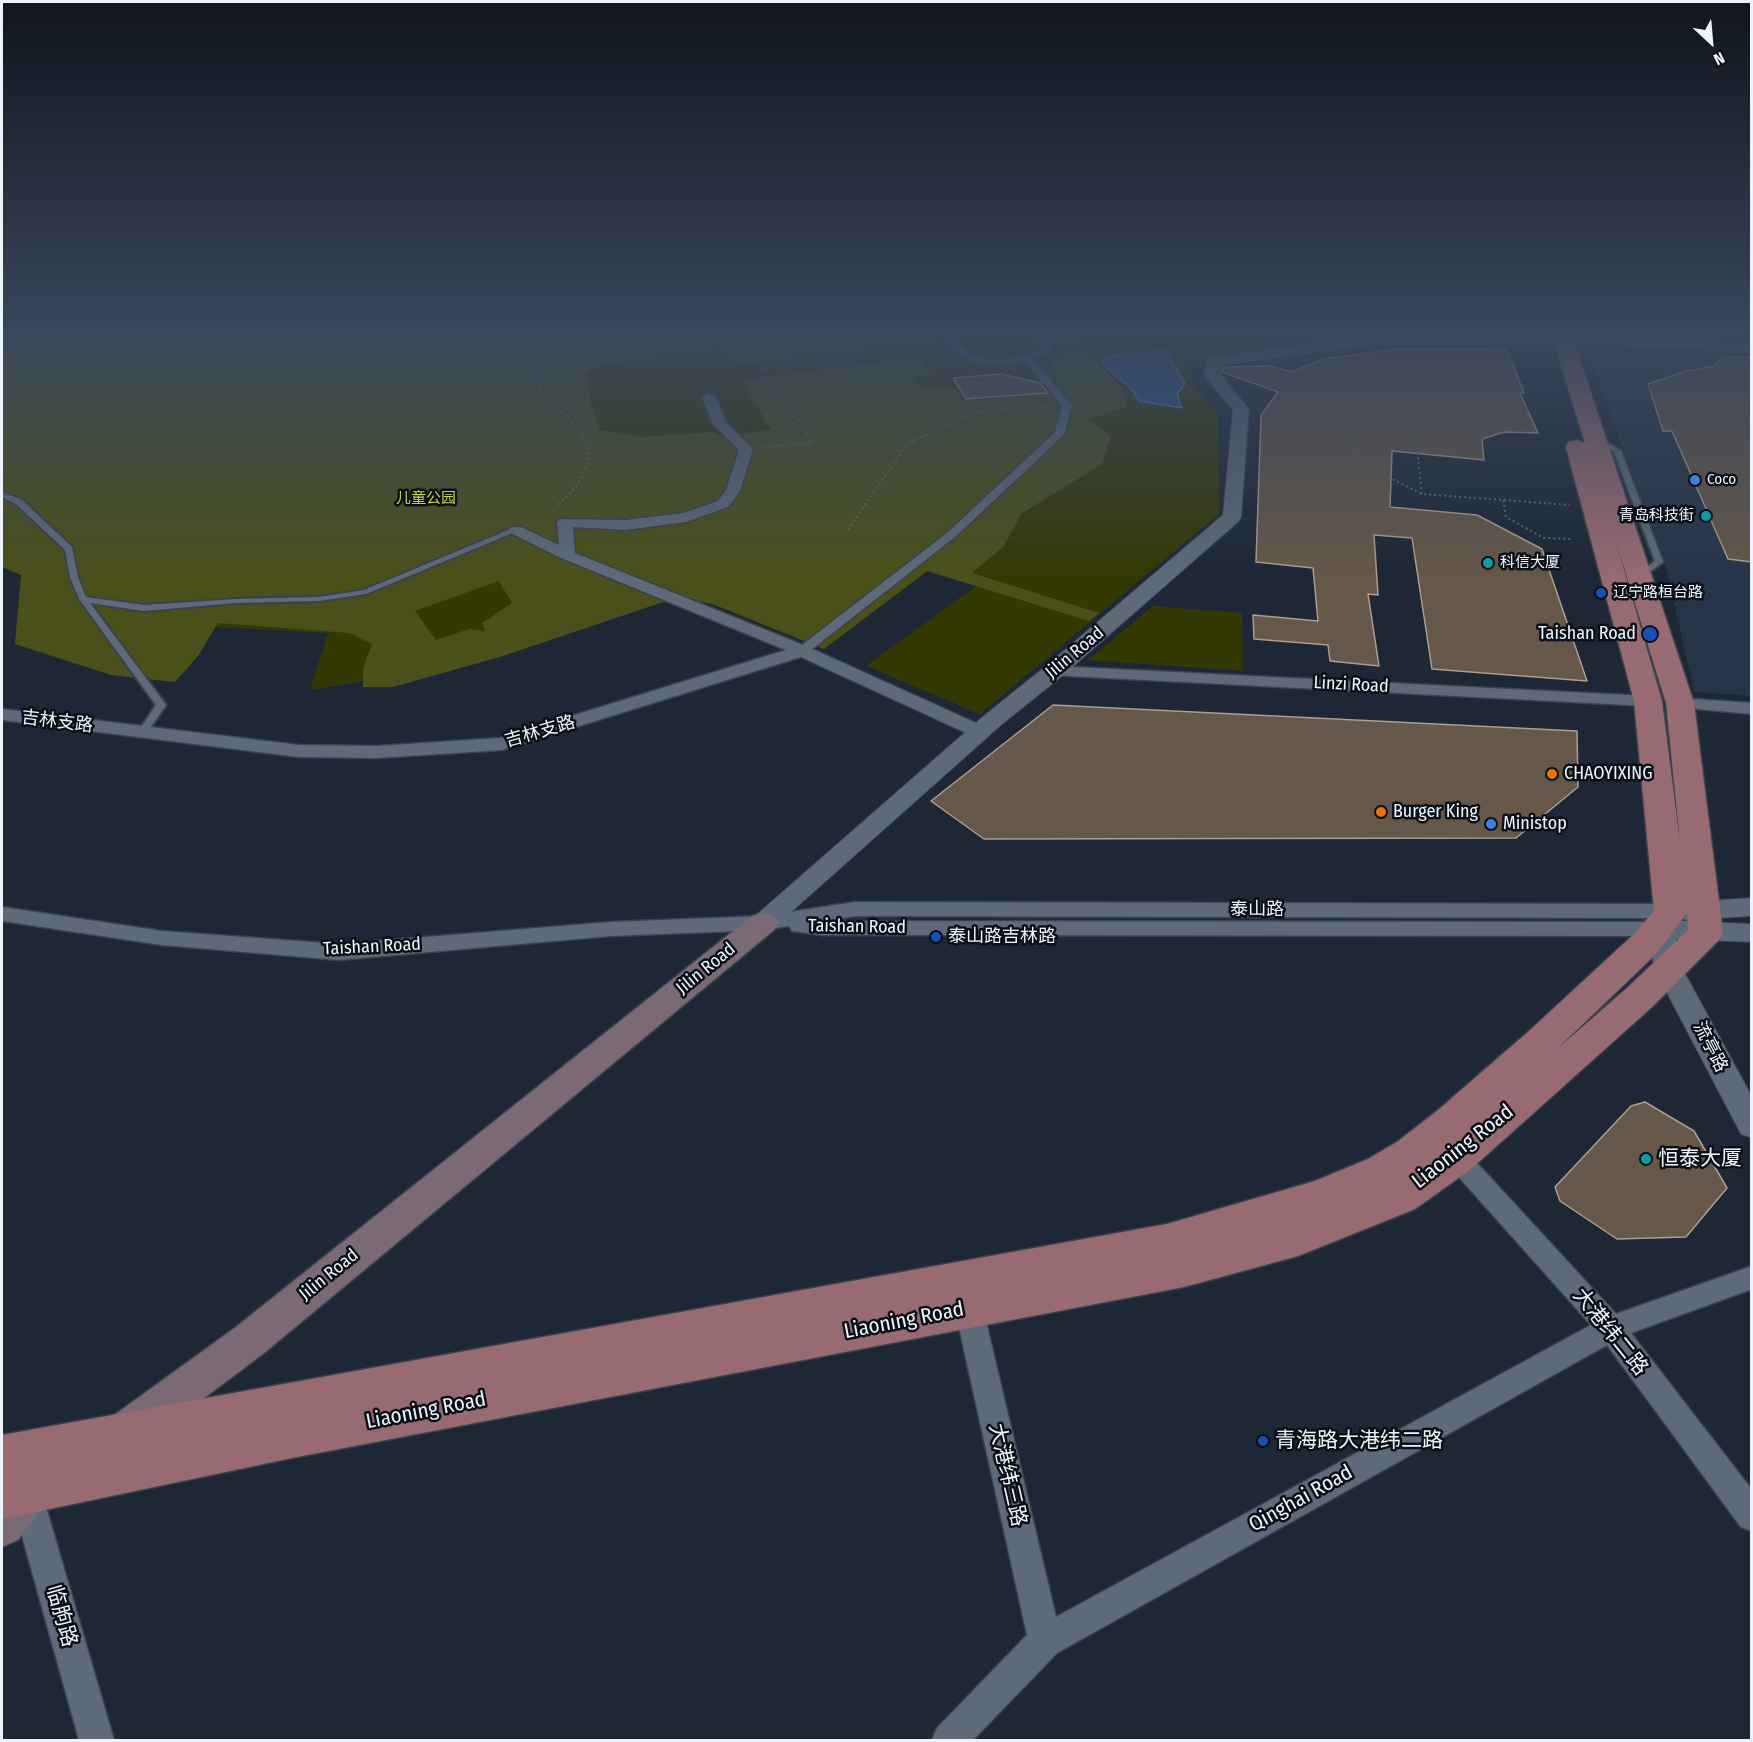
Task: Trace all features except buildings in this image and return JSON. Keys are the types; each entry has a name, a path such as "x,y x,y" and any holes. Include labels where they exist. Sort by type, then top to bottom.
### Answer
{"main road":[{"path":"1573,414 1616,592 1648,701 1666,936"},
{"path":"1587,414 1596,437 1680,703 1705,921"},
{"name":"Liaoning Road","path":"6,1497 122,1434 1167,1241 1282,1210 1382,1170 1435,1136 1560,1025 1607,978 1666,936 1705,921"},
{"name":"Jilin Road","path":"122,1434 250,1340 763,923"},
{"name":"Liaoning Road","path":"6,1497 292,1436 1184,1269 1298,1239 1400,1197 1457,1158 1639,998 1666,936"}],"street":[{"path":"567,555 565,522 625,525 686,517 723,504 733,492 746,449 720,424 716,414"},
{"path":"802,651 951,535 1060,434 1064,414"},
{"name":"Jilin Road","path":"763,923 980,732 1232,517 1241,414"},
{"path":"516,530 567,555 802,651 980,732"},
{"name":"吉林支路","path":"2,715 299,751 377,752 502,744 802,651"},
{"name":"Linzi Road","path":"1054,671 1648,701"},
{"path":"1680,703 1752,709"},
{"path":"1666,936 1752,907"},
{"name":"Taishan Road","path":"2,914 162,938 339,952 611,929 763,923 822,928 1280,927 1666,936"},
{"path":"1705,921 1752,933"},
{"name":"流亭路","path":"1666,936 1752,1126"},
{"name":"大港纬二路","path":"1457,1158 1611,1328 1752,1516"},
{"name":"Qinghai Road","path":"949,1740 1045,1641 1611,1328 1752,1277"},
{"name":"大港纬三路","path":"969,1309 1045,1641"},
{"name":"临朐路","path":"6,1497 97,1740"}],"lane":[{"path":"2,494 19,502 69,549 74,578 83,599 161,705 143,732"},
{"path":"83,599 144,608 236,601 319,599 366,592 516,530"}],"path":[{"path":"516,530 547,514 573,494 589,463 590,449 566,414"},
{"path":"746,449 812,443 793,414"},
{"path":"848,530 907,444 970,414"},
{"path":"1368,414 1358,423 1355,460 1422,494 1572,505"},
{"path":"1422,494 1415,429 1433,418 1446,414"},
{"path":"1503,500 1506,517 1544,537 1572,539"}],"shaded area":[{"path":"1611,414 1751,414 1751,696 1694,692 1666,566"}],"green space":[{"name":"儿童公园","path":"2,414 1218,415 1219,514 980,714 866,666 976,586 928,571 824,649 675,590 448,667 310,690 328,633 215,627 198,656 175,682 111,675 15,644 21,575 2,567"},
{"name":"儿童公园","path":"2,414 595,414 600,430 639,437 712,432 721,436 771,430 762,414 1103,414 1088,419 1111,436 1102,464 1021,514 1004,546 972,573 1099,613 1089,621 927,571 824,649 713,604 675,598 500,657 393,687 363,687 363,668 372,644 349,633 218,623 198,656 175,682 111,675 15,644 21,575 2,567","holes":["499,581 512,603 482,623 485,631 469,629 436,640 415,611"]},
{"path":"1153,606 1242,613 1243,671 1088,660"}],"place":[{"name":"Coco","path":"1695,480"},
{"name":"青岛科技街","path":"1706,516"},
{"name":"科信大厦","path":"1488,563"},
{"name":"辽宁路桓台路","path":"1601,593"},
{"name":"Taishan Road","path":"1650,634"},
{"name":"CHAOYIXING","path":"1552,774"},
{"name":"Burger King","path":"1381,812"},
{"name":"Ministop","path":"1491,824"},
{"name":"泰山路吉林路","path":"936,937"},
{"name":"恒泰大厦","path":"1646,1159"},
{"name":"青海路大港纬二路","path":"1263,1441"}]}
